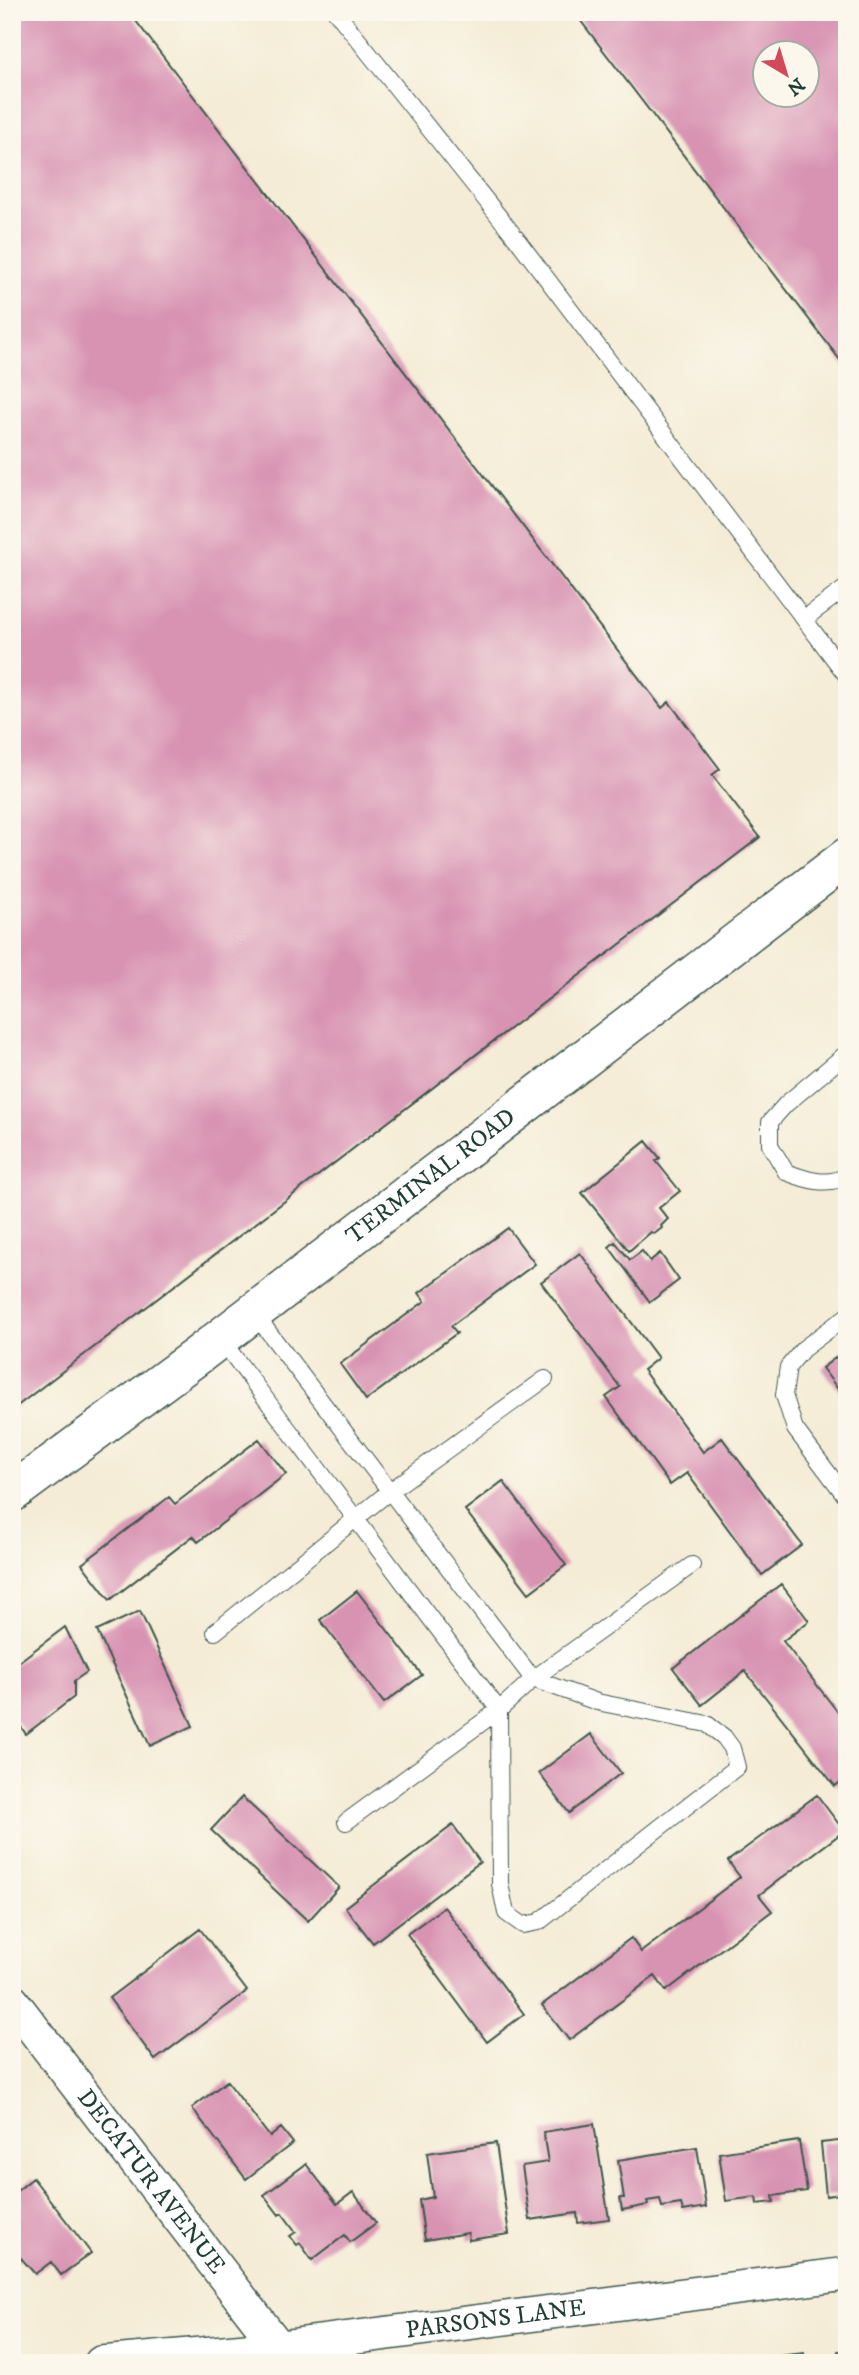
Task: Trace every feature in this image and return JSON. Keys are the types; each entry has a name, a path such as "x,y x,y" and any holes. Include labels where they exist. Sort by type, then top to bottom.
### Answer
{"main road":[{"name":"TERMINAL ROAD","path":"12,1493 254,1313 840,866"}],"street":[{"name":"DECATUR AVENUE","path":"12,2001 285,2355"},
{"name":"PARSONS LANE","path":"101,2363 285,2355 847,2274"}],"lane":[{"path":"336,12 516,238 847,676"},
{"path":"804,619 847,587"},
{"path":"847,1053 786,1104 770,1122 770,1145 786,1172 813,1182 847,1175"},
{"path":"220,1338 499,1710 500,1884 506,1913 523,1925 538,1922 737,1767 732,1748 724,1737 707,1724 597,1702 533,1679 254,1313"},
{"path":"847,1316 803,1349 788,1367 784,1395 794,1429 847,1498"},
{"path":"215,1632 390,1491 545,1379"},
{"path":"346,1822 499,1710 533,1679 692,1565"}],"building":[{"path":"12,12 129,12 662,708 669,702 720,769 712,775 760,837 12,1410"},
{"path":"574,12 847,12 847,369"},
{"path":"646,1141 660,1158 656,1161 680,1191 659,1208 668,1219 662,1228 654,1234 651,1232 629,1251 582,1193"},
{"path":"508,1228 535,1264 451,1326 457,1333 366,1400 340,1364 425,1301 419,1293"},
{"path":"615,1242 630,1260 642,1251 650,1261 660,1253 679,1280 650,1302 609,1247"},
{"path":"580,1253 658,1358 643,1370 703,1452 722,1438 802,1545 762,1575 687,1473 670,1485 606,1397 620,1387 541,1282"},
{"path":"847,1349 847,1401 822,1368"},
{"path":"259,1439 286,1474 198,1542 193,1536 110,1600 82,1564 169,1497 175,1504"},
{"path":"503,1481 566,1565 529,1593 465,1510"},
{"path":"781,1584 809,1621 783,1641 847,1724 847,1777 835,1786 745,1671 702,1705 673,1668"},
{"path":"357,1591 422,1675 384,1703 320,1620"},
{"path":"140,1611 193,1726 150,1746 97,1631"},
{"path":"65,1627 87,1672 74,1681 74,1697 26,1734 16,1720 12,1722 12,1667"},
{"path":"591,1734 621,1773 569,1813 539,1773"},
{"path":"817,1795 844,1831 759,1895 772,1911 666,1991 655,1976 569,2040 542,2005 631,1938 641,1952 740,1877 728,1861"},
{"path":"242,1797 339,1887 308,1921 211,1830"},
{"path":"453,1825 480,1862 373,1943 345,1907"},
{"path":"444,1907 524,2014 487,2042 407,1934"},
{"path":"200,1929 247,1991 155,2060 109,1998"},
{"path":"227,2081 270,2137 281,2128 293,2143 246,2179 192,2108"},
{"path":"594,2124 609,2219 578,2223 577,2213 530,2220 522,2166 548,2162 543,2132"},
{"path":"847,2140 847,2193 826,2196 821,2143"},
{"path":"799,2141 807,2191 773,2196 774,2202 757,2204 756,2197 726,2201 719,2153"},
{"path":"496,2143 509,2234 469,2240 468,2233 425,2240 419,2200 433,2197 427,2153"},
{"path":"697,2147 706,2207 683,2211 681,2204 662,2207 660,2199 647,2201 648,2205 622,2210 620,2198 624,2198 618,2160"},
{"path":"306,2164 337,2204 353,2192 376,2223 350,2242 345,2235 312,2260 300,2243 297,2245 290,2236 296,2232 282,2213 279,2215 264,2195"},
{"path":"33,2178 91,2253 61,2275 51,2262 35,2274 21,2258 12,2265 12,2195"},
{"path":"847,2350 847,2363 824,2363 823,2357 839,2355 838,2351"},
{"path":"804,2353 805,2363 769,2363 769,2357"}]}
